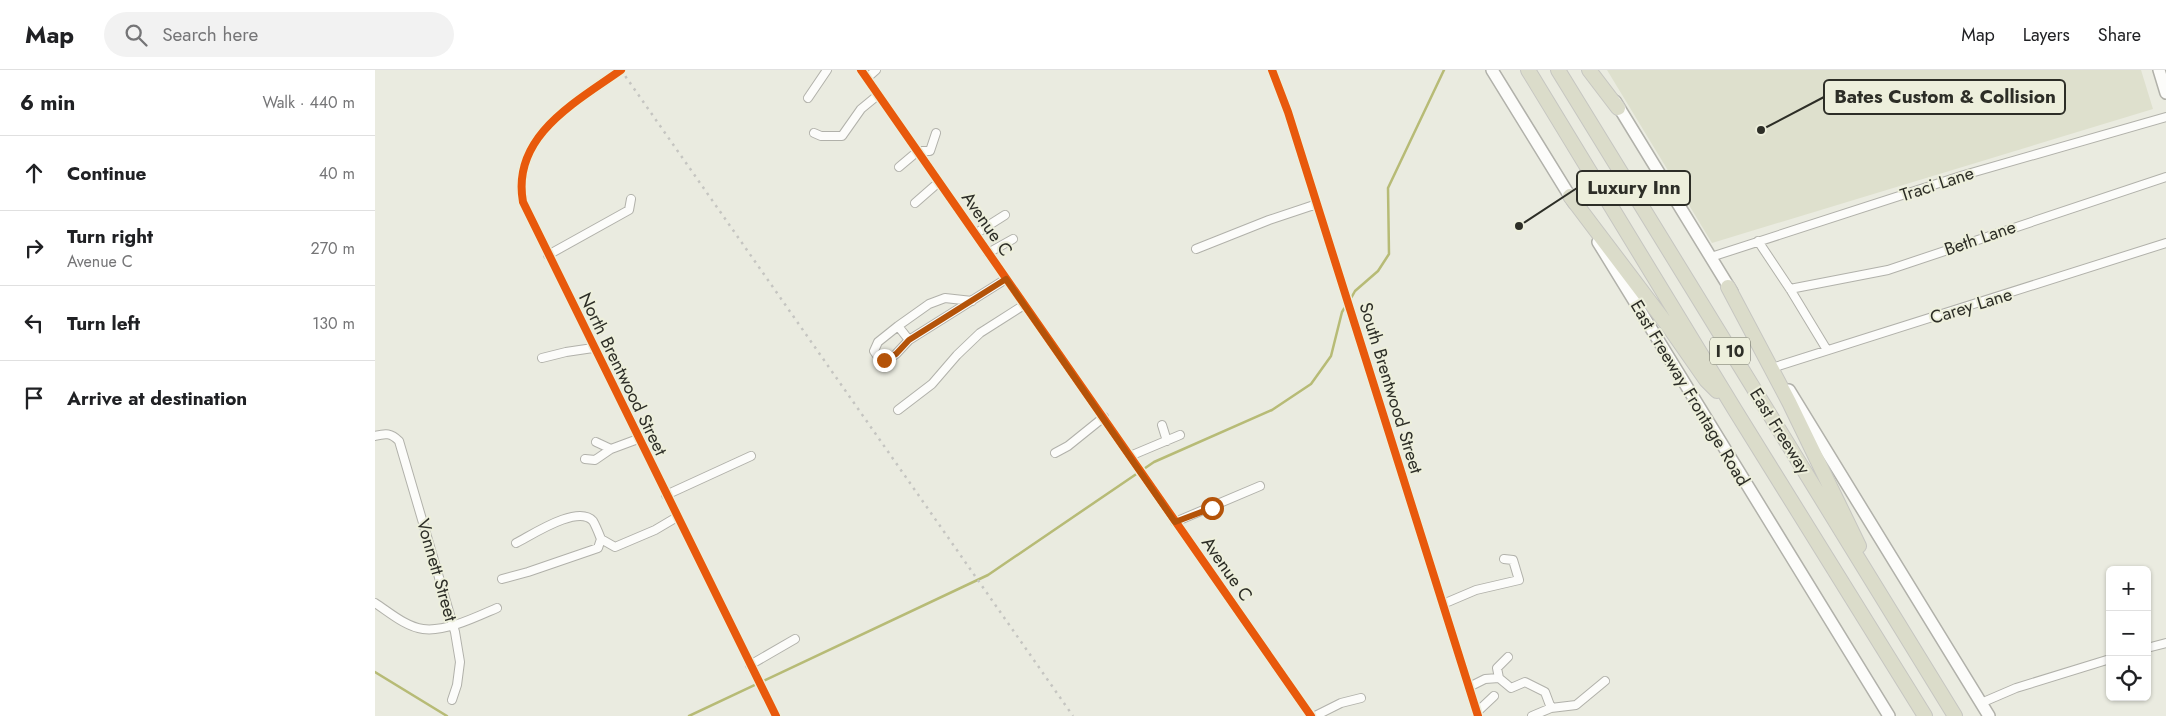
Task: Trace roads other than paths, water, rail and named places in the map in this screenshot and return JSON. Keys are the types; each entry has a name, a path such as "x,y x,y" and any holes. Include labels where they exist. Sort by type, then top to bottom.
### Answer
{"highway":[{"name":"East Freeway","path":"1528,70 1735,410 1925,716"},
{"name":"East Freeway","path":"1558,70 1955,716"},
{"path":"1589,70 1618,108"},
{"path":"1570,196 1669,327 1706,380 1735,410"},
{"path":"1728,287 1789,402 1903,632"}],"main road":[{"name":"East Freeway Frontage Road","path":"1492,70 1889,716"},
{"path":"1596,70 1989,716"},
{"path":"2159,70 2166,93"}],"street":[{"name":"North Brentwood Street","path":"621,70 559,114 534,142 524,161 522,180 523,202 547,255 776,716"},
{"path":"808,98 827,70"},
{"name":"Avenue C","path":"861,70 1311,716"},
{"path":"867,78 876,70"},
{"name":"South Brentwood Street","path":"1272,70 1288,112 1477,714"},
{"path":"815,133 821,136 841,136 861,110 878,95"},
{"name":"Traci Lane","path":"1711,257 1964,174 2166,117"},
{"path":"899,167 918,152 930,151 936,133"},
{"name":"Beth Lane","path":"1790,289 1888,270 2166,177"},
{"path":"915,203 939,182"},
{"path":"547,255 629,210 631,199"},
{"path":"1196,249 1269,220 1317,204"},
{"path":"975,234 1005,215"},
{"path":"989,253 1013,239"},
{"path":"1758,241 1827,350"},
{"name":"Carey Lane","path":"1775,367 1979,304 2166,243"},
{"path":"972,300 945,298 929,304 878,342 874,352 877,358 880,360 889,359 909,340 1006,279"},
{"path":"898,410 932,384 957,355 980,333 1024,305"},
{"path":"899,326 909,340"},
{"path":"542,358 593,348"},
{"path":"1055,453 1068,446 1103,417"},
{"path":"1163,425 1167,441"},
{"name":"Vonnett Street","path":"375,436 392,434 399,441 453,626 460,662 457,685 452,700"},
{"path":"1130,456 1180,434"},
{"path":"585,459 595,460 611,449 638,439"},
{"path":"596,442 611,449"},
{"path":"666,495 751,456"},
{"path":"1175,522 1260,486"},
{"path":"516,543 561,520 572,516 585,516 593,521 601,539 615,546 655,530 677,518"},
{"path":"502,579 598,548 601,539"},
{"path":"1443,604 1476,590 1519,580 1513,560 1504,559"},
{"path":"375,603 423,630 453,626 497,608"},
{"path":"750,666 795,639"},
{"path":"2151,647 2166,643"},
{"path":"1508,657 1497,668 1499,678 1511,688 1525,682 1545,692 1551,708"},
{"path":"1981,702 2015,688 2106,660"},
{"path":"1469,687 1485,679 1499,678"},
{"path":"1532,716 1551,708 1576,704 1605,681"},
{"path":"1477,714 1494,696"},
{"path":"1315,716 1341,703 1361,698"}],"waterway":[{"path":"1350,300 1355,291 1378,271 1389,254 1388,188 1444,70"},
{"path":"689,716 988,575 1154,462 1272,410 1311,384 1331,356 1342,312 1347,304"},
{"path":"375,672 447,716"}],"railway":[{"path":"621,70 1073,716"}],"place":[{"name":"Bates Custom & Collision","path":"1761,130"},
{"name":"Luxury Inn","path":"1519,226"}]}
